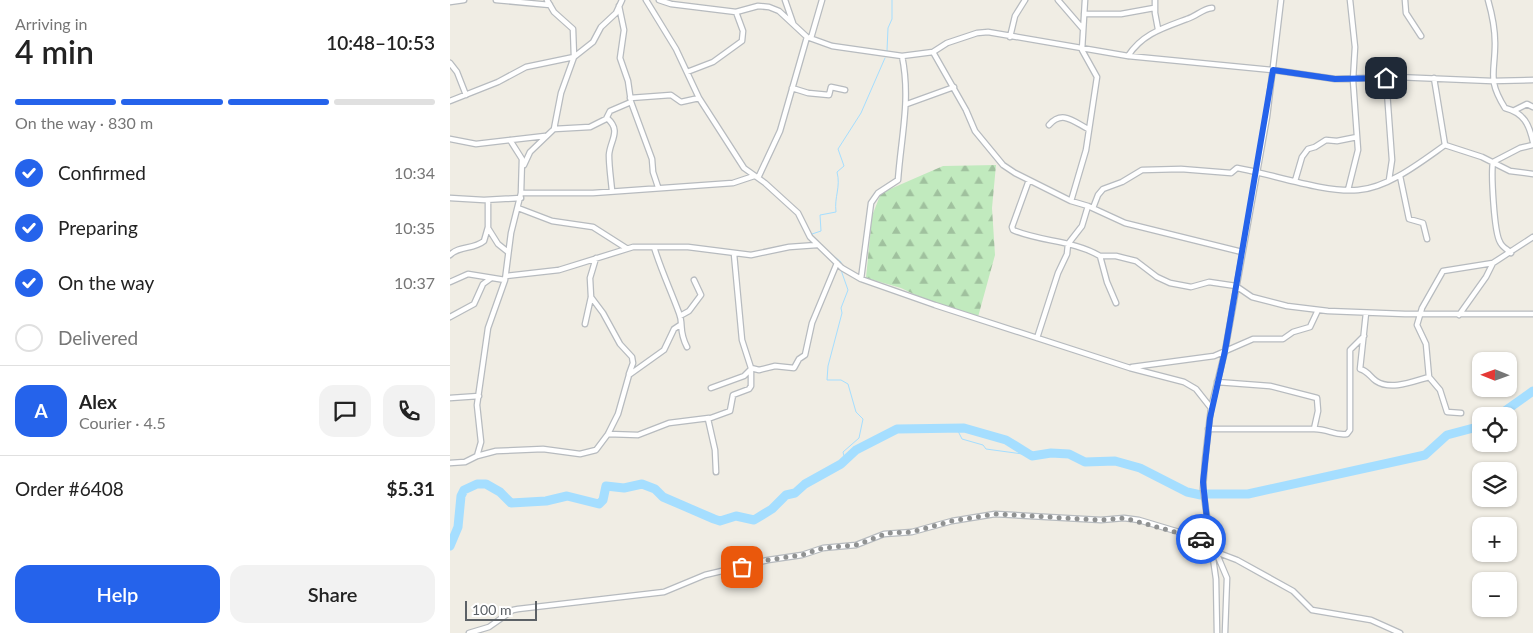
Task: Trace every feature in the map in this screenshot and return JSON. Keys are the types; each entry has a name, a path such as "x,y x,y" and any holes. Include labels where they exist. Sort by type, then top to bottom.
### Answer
{"street":[{"path":"450,2 464,0"},
{"path":"496,0 550,6"},
{"path":"477,456 481,442 478,410 479,396 488,328 505,278 508,252 521,195 524,166 530,152 554,129 561,93 574,57 573,29 554,12 547,0"},
{"path":"450,101 498,82 526,67 574,57 592,42 601,27 616,13 622,0"},
{"path":"646,0 687,72 699,98 744,168 798,213 807,233 816,245 849,273 861,279 1130,368 1191,384 1203,396 1211,408"},
{"path":"659,0 680,6 736,12 761,6 779,11 794,27 809,37 840,48 902,56 933,52 947,43 977,33 988,32 1082,50 1273,70 1318,77 1353,80 1386,78 1492,81 1533,80"},
{"path":"757,0 761,6"},
{"path":"785,0 794,27"},
{"path":"450,198 488,200 521,195 733,183 756,177 780,131 792,88 822,0"},
{"path":"1010,36 1015,16 1025,0"},
{"path":"1058,0 1082,29"},
{"path":"1071,201 1083,162 1097,77 1082,50 1085,0"},
{"path":"1156,0 1154,8 1158,29"},
{"path":"1216,633 1217,587 1209,539 1203,482 1208,429 1211,408 1225,351 1257,172 1273,70 1281,0"},
{"path":"1348,190 1358,156 1353,80 1355,47 1350,0"},
{"path":"1404,0 1406,13 1421,36"},
{"path":"1488,0 1493,17 1495,44 1492,81 1496,94 1506,108 1515,110 1525,119 1533,143 1492,162"},
{"path":"619,6 624,30 620,54 628,81 631,100 652,159 653,172 658,187"},
{"path":"1084,14 1122,14 1154,8"},
{"path":"1128,56 1136,45 1158,29 1187,20 1202,10 1212,8"},
{"path":"687,72 713,62 742,41 743,32 736,12"},
{"path":"933,52 954,87 975,131 1003,165 1071,201 1090,207 1108,216 1152,231 1242,252"},
{"path":"861,279 871,203 878,193 898,180 907,104 906,75 902,56"},
{"path":"450,63 457,72 466,95"},
{"path":"1386,78 1392,160 1389,180"},
{"path":"1434,78 1445,145"},
{"path":"792,88 808,93 829,95 831,87 845,90"},
{"path":"907,104 954,87"},
{"path":"554,129 590,128 607,118 610,112 631,100 671,95 681,102 699,98"},
{"path":"1515,110 1527,104 1533,107"},
{"path":"1049,125 1056,117 1059,117 1068,118 1088,129"},
{"path":"607,118 612,124 615,136 609,157 612,191"},
{"path":"450,139 476,144 546,136"},
{"path":"1295,181 1302,157 1308,149 1316,148 1326,140 1337,141 1357,137"},
{"path":"510,140 520,152 524,166"},
{"path":"1445,145 1492,162 1510,171 1533,174"},
{"path":"1038,338 1058,273 1067,254 1068,244 1082,226 1090,207 1104,189 1122,182 1142,170 1181,169 1231,173 1237,168 1295,181 1348,190 1359,190 1400,176 1445,145"},
{"path":"1492,162 1494,213 1498,237 1500,243 1511,252"},
{"path":"1400,176 1409,219 1423,224 1427,239"},
{"path":"1029,180 1018,206 1012,227 1013,230 1027,236 1088,249 1100,256 1116,256 1136,261 1157,278 1170,283 1190,287 1209,282 1236,286 1252,297 1266,302 1318,310 1459,315 1533,314"},
{"path":"450,255 458,248 482,243 486,238 488,200"},
{"path":"518,208 552,221 593,227 626,248"},
{"path":"488,227 498,244 508,252"},
{"path":"1460,413 1447,412 1440,390 1429,377 1426,344 1417,325 1420,314 1443,271 1493,263 1533,237"},
{"path":"450,282 468,274 490,279 559,270 626,248 688,247 734,254 756,255 789,247 816,245"},
{"path":"654,247 664,279 680,316 680,332 687,346"},
{"path":"608,434 638,435 669,423 710,418 730,411 733,395 750,388 751,368 742,340 734,254"},
{"path":"1100,256 1107,282 1116,303"},
{"path":"585,324 590,297 590,278 596,258"},
{"path":"751,368 759,370 776,366 794,368 799,359 806,355 812,323 837,262"},
{"path":"1459,315 1486,277 1493,263"},
{"path":"450,317 474,304 483,284 490,279"},
{"path":"680,316 688,311 701,295 694,280"},
{"path":"450,463 465,462 477,456 496,451 534,449 588,454 596,450 608,434 620,409 628,375 633,363 632,357 620,344 603,313 590,297"},
{"path":"1130,368 1142,364 1214,356 1253,339 1283,340 1293,332 1302,331 1310,327 1318,310"},
{"path":"1366,313 1359,367 1376,381 1392,386 1429,377"},
{"path":"628,375 664,350 674,329 680,325"},
{"path":"1208,429 1328,429 1332,433 1348,434 1350,430 1350,350 1364,336"},
{"path":"711,388 744,376 751,368"},
{"path":"1218,382 1270,386 1317,398 1318,411 1314,429"},
{"path":"450,398 479,396"},
{"path":"710,418 708,423 715,448 716,472"},
{"path":"469,633 489,627 513,610 583,602 589,599 664,592 705,575 768,560 802,555 823,548 856,545 888,533 912,532 952,521 995,514 1101,520 1124,518 1209,539"},
{"path":"1210,545 1216,552 1227,578 1225,633"},
{"path":"1216,552 1237,560 1293,591 1312,610 1371,620 1400,633"}],"green space":[{"path":"996,165 992,208 995,255 978,317 928,301 901,288 866,278 872,216 881,193 943,166"}],"waterway":[{"path":"887,51 888,28 892,19 892,0"},
{"path":"813,237 812,234 821,231 820,215 836,212 837,172 844,166 838,149 861,113 885,58"},
{"path":"825,249 841,264"},
{"path":"841,270 848,290 841,308 842,313 828,366 827,380 841,380 848,384 856,412 863,419 859,438 843,452 845,460"},
{"path":"1511,407 1533,391"},
{"path":"450,546 458,527 461,496 464,490 477,484 486,484 500,492 511,503 546,501 567,496 599,504 603,500 606,486 624,488 642,484 655,489 663,497 720,521 736,516 754,520 772,509 786,495 795,493 805,484 841,464 856,450 897,429 964,428 1006,440 1032,456 1051,453 1069,454 1085,462 1115,461 1140,468 1187,492 1201,495"},
{"path":"1207,494 1248,494 1425,455 1447,435 1472,428"},
{"path":"957,429 962,439 983,445 986,449 1030,455"}],"way so far":[{"path":"742,567 759,564 768,560 802,555 823,548 856,545 888,533 912,532 922,527 995,514 1101,520 1124,518 1138,520 1201,539"}],"route":[{"path":"1201,539 1209,539 1203,482 1211,408 1225,351 1267,117 1273,70 1335,79 1386,78"}]}
